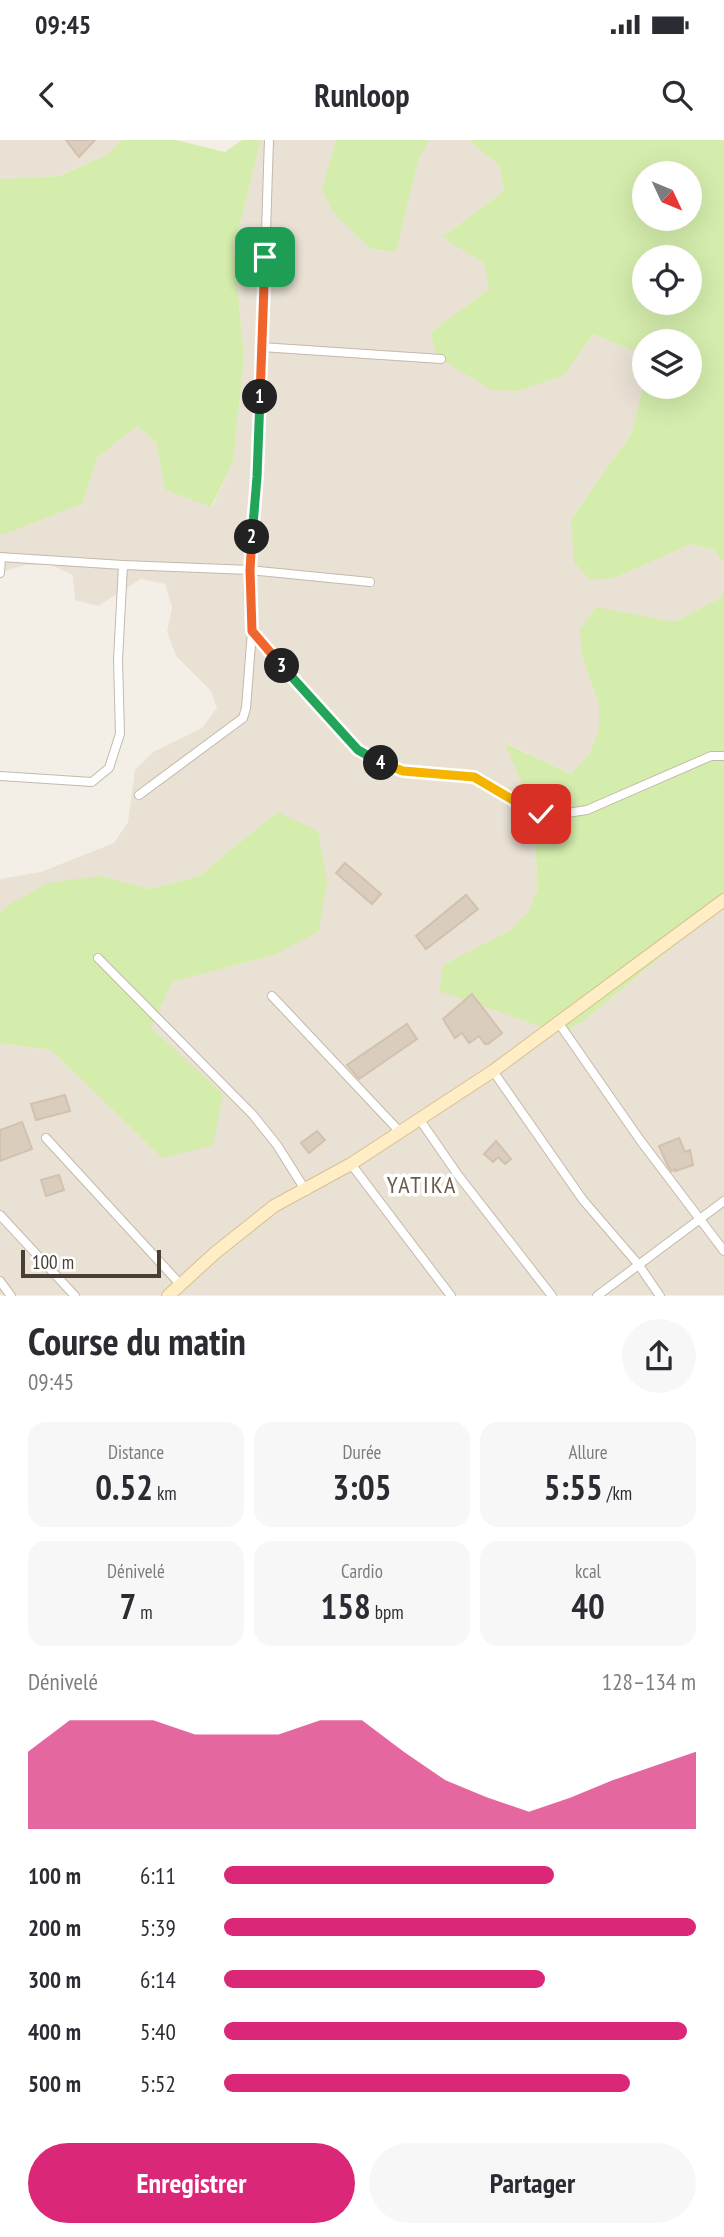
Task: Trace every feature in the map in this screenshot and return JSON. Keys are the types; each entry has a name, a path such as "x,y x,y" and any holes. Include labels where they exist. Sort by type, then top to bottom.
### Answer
{"main road":[{"path":"168,1296 274,1206 306,1191 351,1164 493,1071 724,900"}],"street":[{"path":"139,795 243,718 246,708 252,631 250,570 257,477 269,140"},
{"path":"261,347 441,359"},
{"path":"0,573 1,557 250,570 370,582"},
{"path":"0,776 92,782 109,768 120,734 118,660 123,565"},
{"path":"252,631 358,750 379,763 403,771 474,777 529,811 554,815 587,810 711,756 724,756"},
{"path":"98,958 253,1115 277,1145 306,1191"},
{"path":"271,996 401,1133"},
{"path":"558,1022 698,1219 724,1251"},
{"path":"493,1071 583,1200 638,1264 660,1296"},
{"path":"419,1120 552,1296"},
{"path":"46,1138 180,1284"},
{"path":"351,1164 451,1296"},
{"path":"597,1296 724,1201"},
{"path":"0,1215 75,1296"},
{"path":"0,1281 11,1296"}],"shaded area":[{"path":"0,140 121,140 108,154 58,176 0,179"},
{"path":"261,140 336,140 322,189 371,249 396,252 419,157 430,140 468,140 499,165 504,191 442,237 486,264 489,289 431,332 564,375 593,334 632,350 632,399 640,399 632,433 571,519 615,578 691,544 715,551 724,565 724,588 720,598 674,622 582,656 599,704 599,729 590,753 571,774 506,743 533,811 538,888 529,912 512,930 443,965 563,1034 586,1019 724,904 724,1295 0,1295 0,1043 51,1050 162,1158 223,1094 150,1028 172,982 274,955 277,812 199,876 149,889 101,876 5,907 0,914 0,879 41,872 114,843 128,822 135,770 153,752 202,728 217,708 211,691 176,656 167,632 172,607 165,584 141,579 98,606 75,600 73,575 51,565 25,565 2,572 0,577 0,534 82,504 98,457 137,426 156,442 165,490 212,507 233,462 244,359 234,248"}],"green space":[{"path":"121,140 176,140 225,152 242,140 261,140 234,248 244,359 233,462 211,507 165,490 156,442 137,426 98,457 82,504 0,534 0,179 59,176 108,154"},
{"path":"336,140 430,140 419,157 396,252 371,249 333,212 322,189"},
{"path":"468,140 724,140 724,565 715,551 691,544 615,578 591,580 574,562 571,519 632,433 640,399 702,399 702,329 632,329 632,350 593,334 564,375 518,391 491,390 436,356 431,332 489,289 485,264 442,237 504,191 499,165"},
{"path":"724,588 724,904 586,1019 563,1034 439,991 443,965 511,930 529,911 538,888 533,811 505,743 571,774 590,753 599,729 599,704 582,656 580,630 596,607 674,622 720,598"},
{"path":"277,812 318,831 327,881 319,931 274,955 172,982 151,1028 223,1094 213,1145 162,1158 51,1050 0,1043 0,914 5,907 48,883 101,876 149,889 199,876"}],"building":[{"path":"66,140 95,140 79,157"},
{"path":"345,863 381,894 372,904 336,873"},
{"path":"466,895 478,909 426,949 416,936"},
{"path":"472,994 502,1033 488,1044 479,1036 469,1043 462,1033 455,1038 443,1019"},
{"path":"407,1024 417,1039 359,1079 347,1065"},
{"path":"65,1095 70,1111 36,1120 31,1104"},
{"path":"22,1122 32,1149 0,1161 0,1130"},
{"path":"317,1131 325,1140 309,1153 301,1143"},
{"path":"679,1138 685,1152 690,1150 693,1165 671,1171 659,1146"},
{"path":"496,1141 511,1159 505,1164 498,1157 493,1162 484,1154"},
{"path":"59,1175 64,1190 46,1196 41,1180"}],"district":[{"name":"YATIKA","path":"422,1184"}],"route":[{"path":"265,257 257,477 250,570 252,631 358,750 379,763 403,771 474,777 529,811 541,814"}]}
